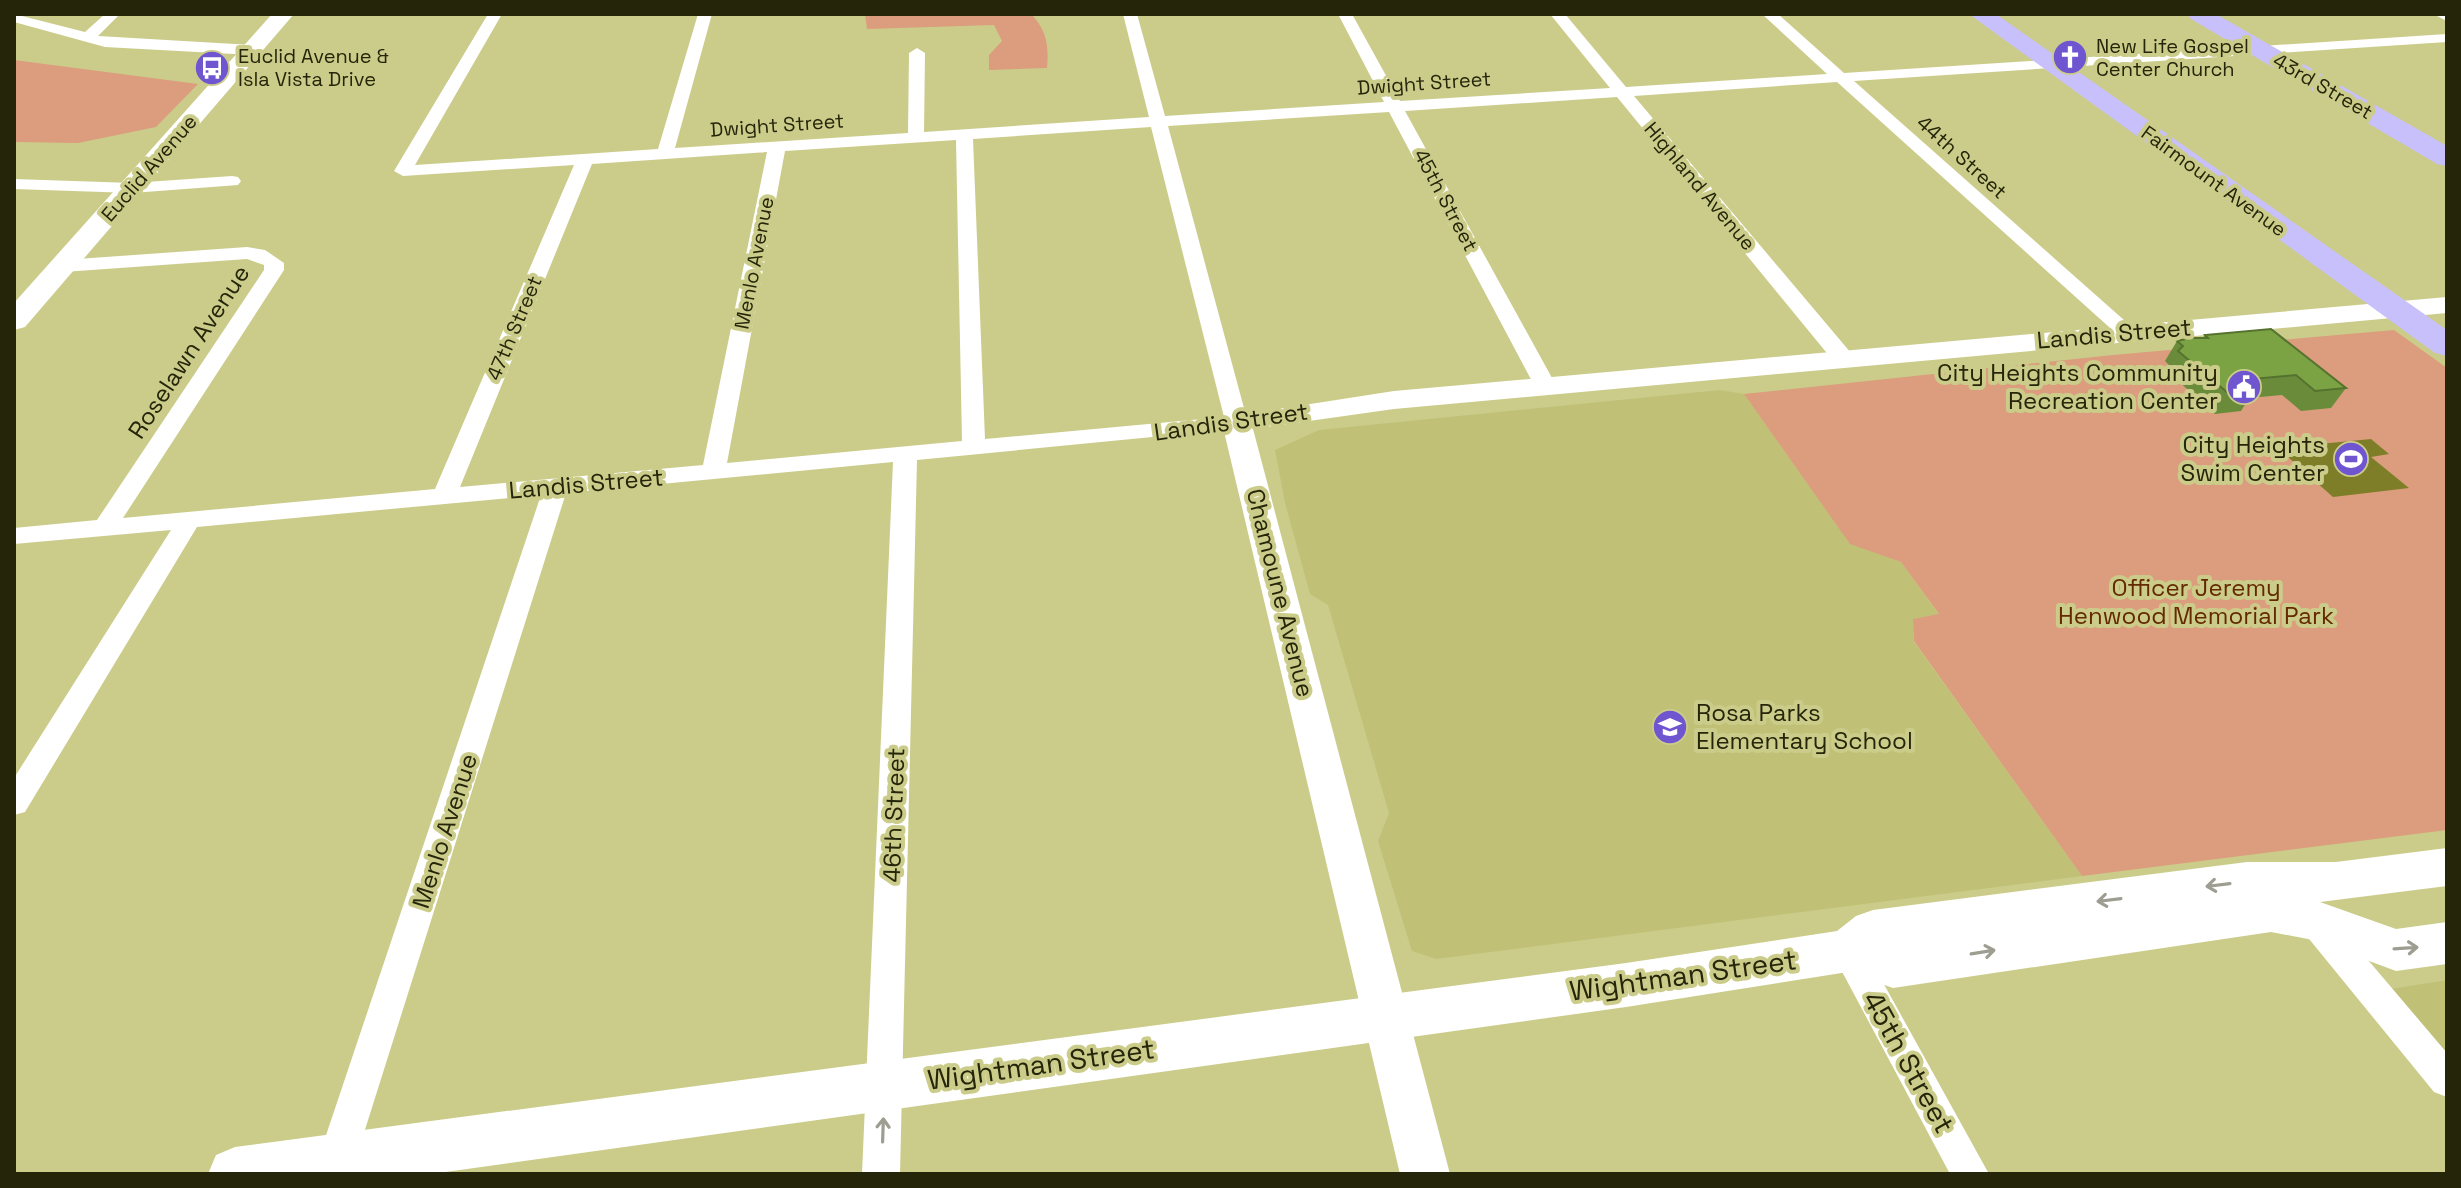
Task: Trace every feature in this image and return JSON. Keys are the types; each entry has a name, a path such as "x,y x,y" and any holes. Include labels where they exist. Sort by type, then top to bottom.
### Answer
{"main road":[{"name":"Euclid Avenue","path":"14,321 283,14"},
{"name":"Fairmount Avenue","path":"1981,14 2447,346"},
{"name":"43rd Street","path":"2199,14 2447,158"},
{"name":"Wightman Street","path":"1848,951 1873,931 2247,882 2336,882 2447,867"},
{"name":"Wightman Street","path":"235,1174 335,1167 885,1085 1848,951 1893,966 2271,912 2314,920 2396,950 2447,943"}],"street":[{"path":"88,37 113,14"},
{"name":"Dwight Street","path":"495,14 403,171 2447,38"},
{"path":"665,154 705,14"},
{"name":"Chamoune Avenue","path":"1130,14 1237,423 1425,1174"},
{"name":"45th Street","path":"1345,14 1546,387"},
{"name":"Highland Avenue","path":"1557,14 1843,358"},
{"name":"44th Street","path":"1769,14 2126,332"},
{"path":"2440,14 2447,17"},
{"path":"14,17 133,46 252,50"},
{"path":"916,138 917,53"},
{"path":"964,135 974,449"},
{"name":"Menlo Avenue","path":"713,473 777,147"},
{"name":"47th Street","path":"444,497 585,160"},
{"path":"14,184 132,188 232,181"},
{"name":"Roselawn Avenue","path":"63,266 247,253 258,254 274,263 274,270 104,528"},
{"name":"Landis Street","path":"14,536 974,449 1237,423 1394,400 2447,305"},
{"name":"46th Street","path":"881,1174 905,455"},
{"name":"Menlo Avenue","path":"335,1167 556,487"},
{"path":"14,803 189,520"},
{"path":"2282,881 2447,1080"},
{"name":"45th Street","path":"1848,951 1970,1174"}],"shaded area":[{"name":"Rosa Parks Elementary School","path":"1720,390 1744,394 1850,543 1901,562 1939,615 1913,619 1914,642 2082,876 1436,959 1412,951 1378,841 1389,813 1328,605 1310,594 1285,503 1275,450 1319,430"},
{"path":"2371,439 2389,454 2371,457 2409,488 2333,497 2278,448"},
{"path":"2447,980 2447,1056 2391,989"}],"green space":[{"path":"865,14 1031,14 1041,26 1046,39 1047,68 989,70 989,55 1002,41 994,25 867,29"},
{"path":"14,60 198,84 156,127 78,143 14,142"},
{"name":"Officer Jeremy Henwood Memorial Park","path":"2394,330 2447,368 2447,830 2082,876 1914,641 1913,619 1939,614 1901,562 1850,544 1744,394 2113,355"}],"building":[{"path":"2271,329 2346,388 2315,391 2296,375 2241,380 2254,391 2228,393 2178,351 2183,346 2177,341 2208,338 2205,335"}],"place":[{"name":"New Life Gospel Center Church","path":"2070,57"},
{"name":"Euclid Avenue & Isla Vista Drive","path":"212,68"},
{"name":"City Heights Community Recreation Center","path":"2244,387"},
{"name":"City Heights Swim Center","path":"2351,459"},
{"name":"Rosa Parks Elementary School","path":"1670,727"}]}
